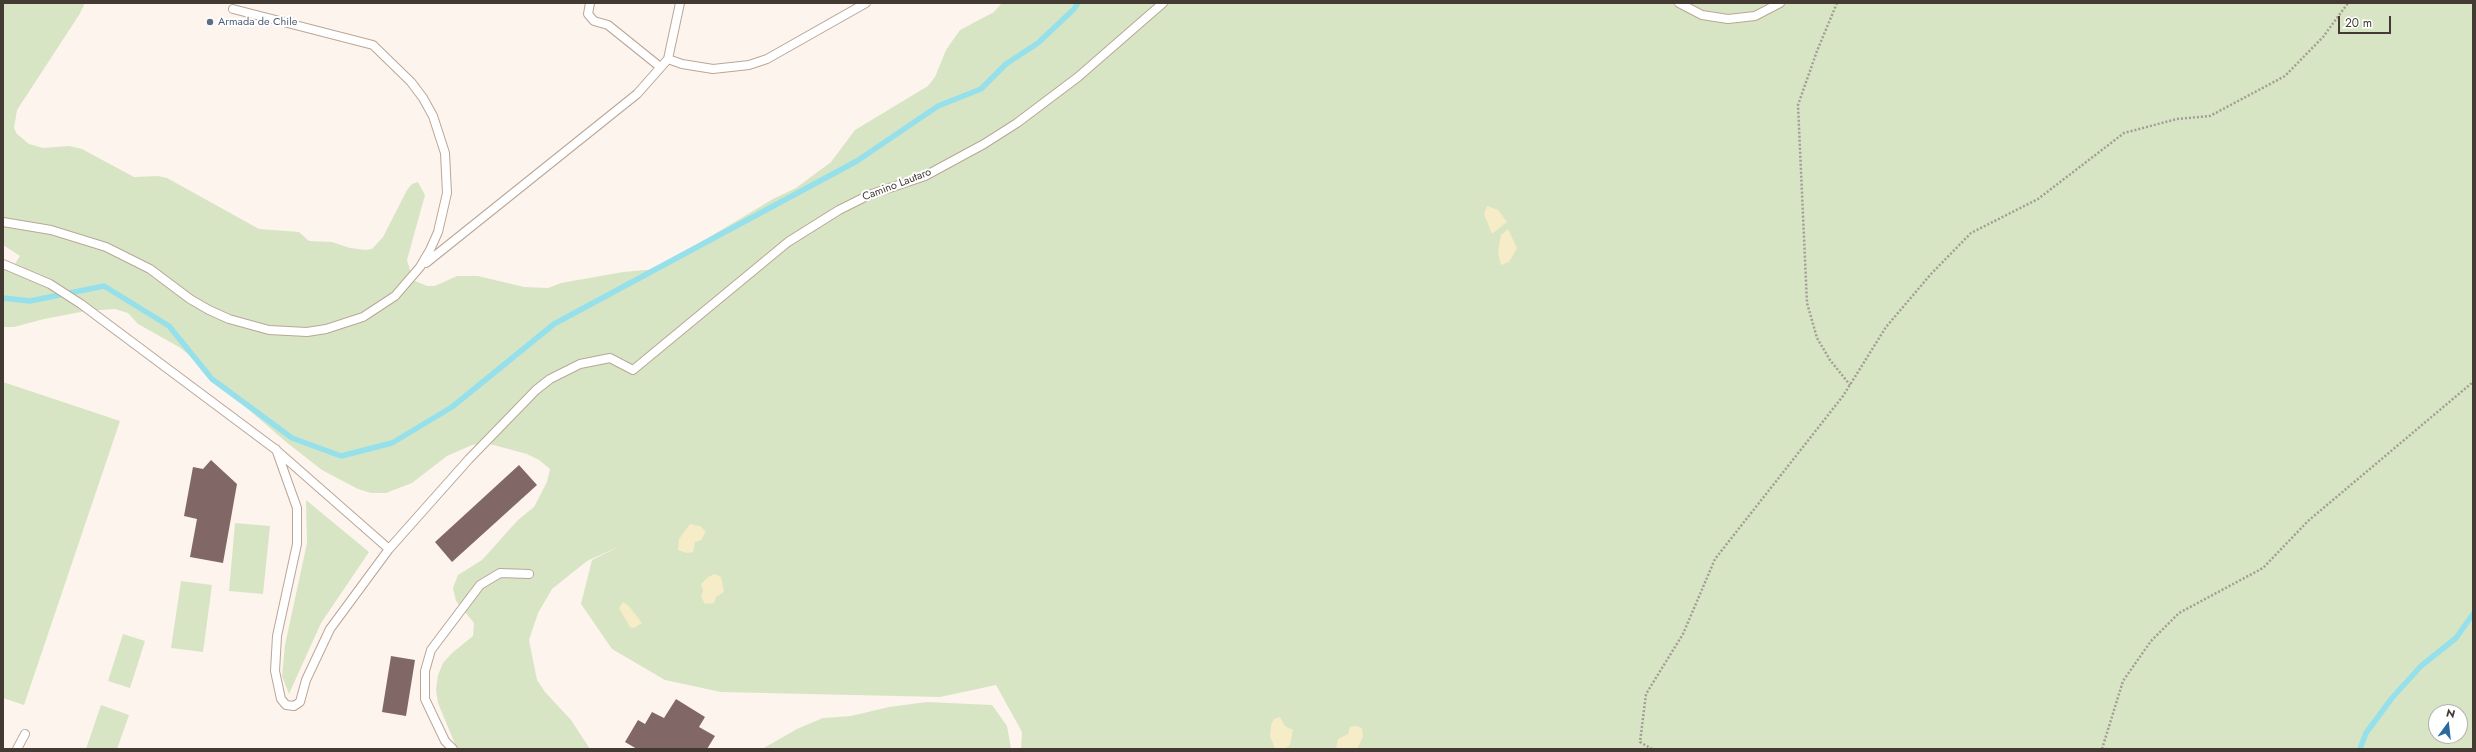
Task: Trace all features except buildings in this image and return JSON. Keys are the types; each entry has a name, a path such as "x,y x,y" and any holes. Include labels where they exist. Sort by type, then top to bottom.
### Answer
{"lane":[{"path":"590,3 588,14 594,21 608,25 659,66"},
{"path":"3,222 52,230 106,247 150,269 209,310 250,326 281,331 326,329 362,317 394,296 420,267 637,94 659,66 668,59 680,3"},
{"path":"668,59 682,64 713,69 749,65 767,59 866,3"},
{"name":"Camino Lautaro","path":"388,549 469,459 536,390 550,379 580,364 610,358 633,370 788,242 857,201 924,176 984,144 1060,91 1163,3"},
{"path":"1679,3 1702,15 1728,19 1755,16 1780,3"},
{"path":"233,9 373,45 411,82 423,98 440,134 447,173 446,200 438,232 420,267"},
{"path":"3,264 50,284 81,304 275,448 388,549 330,629 306,680 300,702 294,706 286,705 281,699 275,671 277,636 297,544 297,508 275,448"},
{"path":"452,749 445,741 425,698 425,671 432,650 480,584 500,573 529,574"},
{"path":"17,749 25,734"}],"path":[{"path":"1837,3 1816,51 1798,105 1807,303 1817,338 1830,360 1850,385"},
{"path":"1652,749 1640,742 1646,694 1683,634 1716,558 1768,494 1850,385 1886,327 1931,274 1971,233 2038,199 2124,133 2177,119 2210,116 2285,76 2323,37 2348,3"},
{"path":"2102,749 2122,681 2151,641 2179,613 2263,568 2308,521 2473,382"}],"green space":[{"path":"3,3 85,3 79,15 17,110 14,128 17,134 29,144 43,148 69,146 82,149 134,177 158,176 167,178 259,229 299,232 309,241 332,242 350,248 366,250 372,249 383,237 407,190 412,184 418,182 425,195 407,260 413,280 427,286 435,286 457,276 478,276 524,287 548,288 561,283 623,272 656,269 773,199 796,188 831,162 855,130 928,86 935,77 946,50 960,30 994,12 1002,3 2473,3 2473,749 1021,749 1022,732 996,685 940,697 721,692 665,680 612,649 581,604 592,560 620,546 587,561 552,589 538,613 529,640 537,680 545,692 571,720 590,749 453,749 455,744 438,703 436,690 438,675 443,663 452,653 473,636 474,623 456,601 453,588 458,575 482,560 518,520 534,507 547,482 550,469 539,460 527,454 486,443 472,445 447,456 412,483 386,493 371,493 358,489 322,470 286,442 232,395 202,365 179,347 138,324 128,313 115,309 86,311 44,319 14,327 3,327 3,267 13,267 20,256 3,245"},
{"path":"3,382 120,421 24,705 3,698"},
{"path":"306,500 369,552 321,623 289,694 282,676 285,645 307,543"},
{"path":"235,523 270,526 263,594 229,591"},
{"path":"181,581 212,585 203,652 171,648"},
{"path":"123,634 145,641 130,688 108,681"},
{"path":"927,702 992,705 1007,726 1011,749 762,749 797,729 823,718 851,716 889,707"},
{"path":"101,705 129,715 117,749 86,749"}],"sand":[{"path":"1487,206 1498,210 1507,222 1492,234 1484,214"},
{"path":"1508,229 1517,248 1509,262 1501,265 1498,252 1501,235"},
{"path":"690,524 700,526 706,532 701,540 695,542 693,552 687,553 678,550 679,539"},
{"path":"715,574 721,577 724,592 716,597 714,603 705,604 701,597 703,591 701,584 708,577"},
{"path":"623,602 629,606 642,623 634,628 630,627 619,608"},
{"path":"1280,717 1285,726 1293,730 1290,745 1284,749 1275,749 1270,736 1271,725 1274,719"},
{"path":"1356,726 1362,728 1363,737 1357,749 1336,749 1338,739 1348,734 1350,727"}],"waterway":[{"path":"3,298 30,301 104,286 169,326 212,379 292,438 341,456 392,443 452,407 554,324 857,161 938,106 981,89 1006,64 1038,43 1074,9 1078,3"},
{"path":"2360,749 2366,733 2392,698 2421,666 2456,638 2473,614"}],"place":[{"name":"Armada de Chile","path":"210,22"}]}
